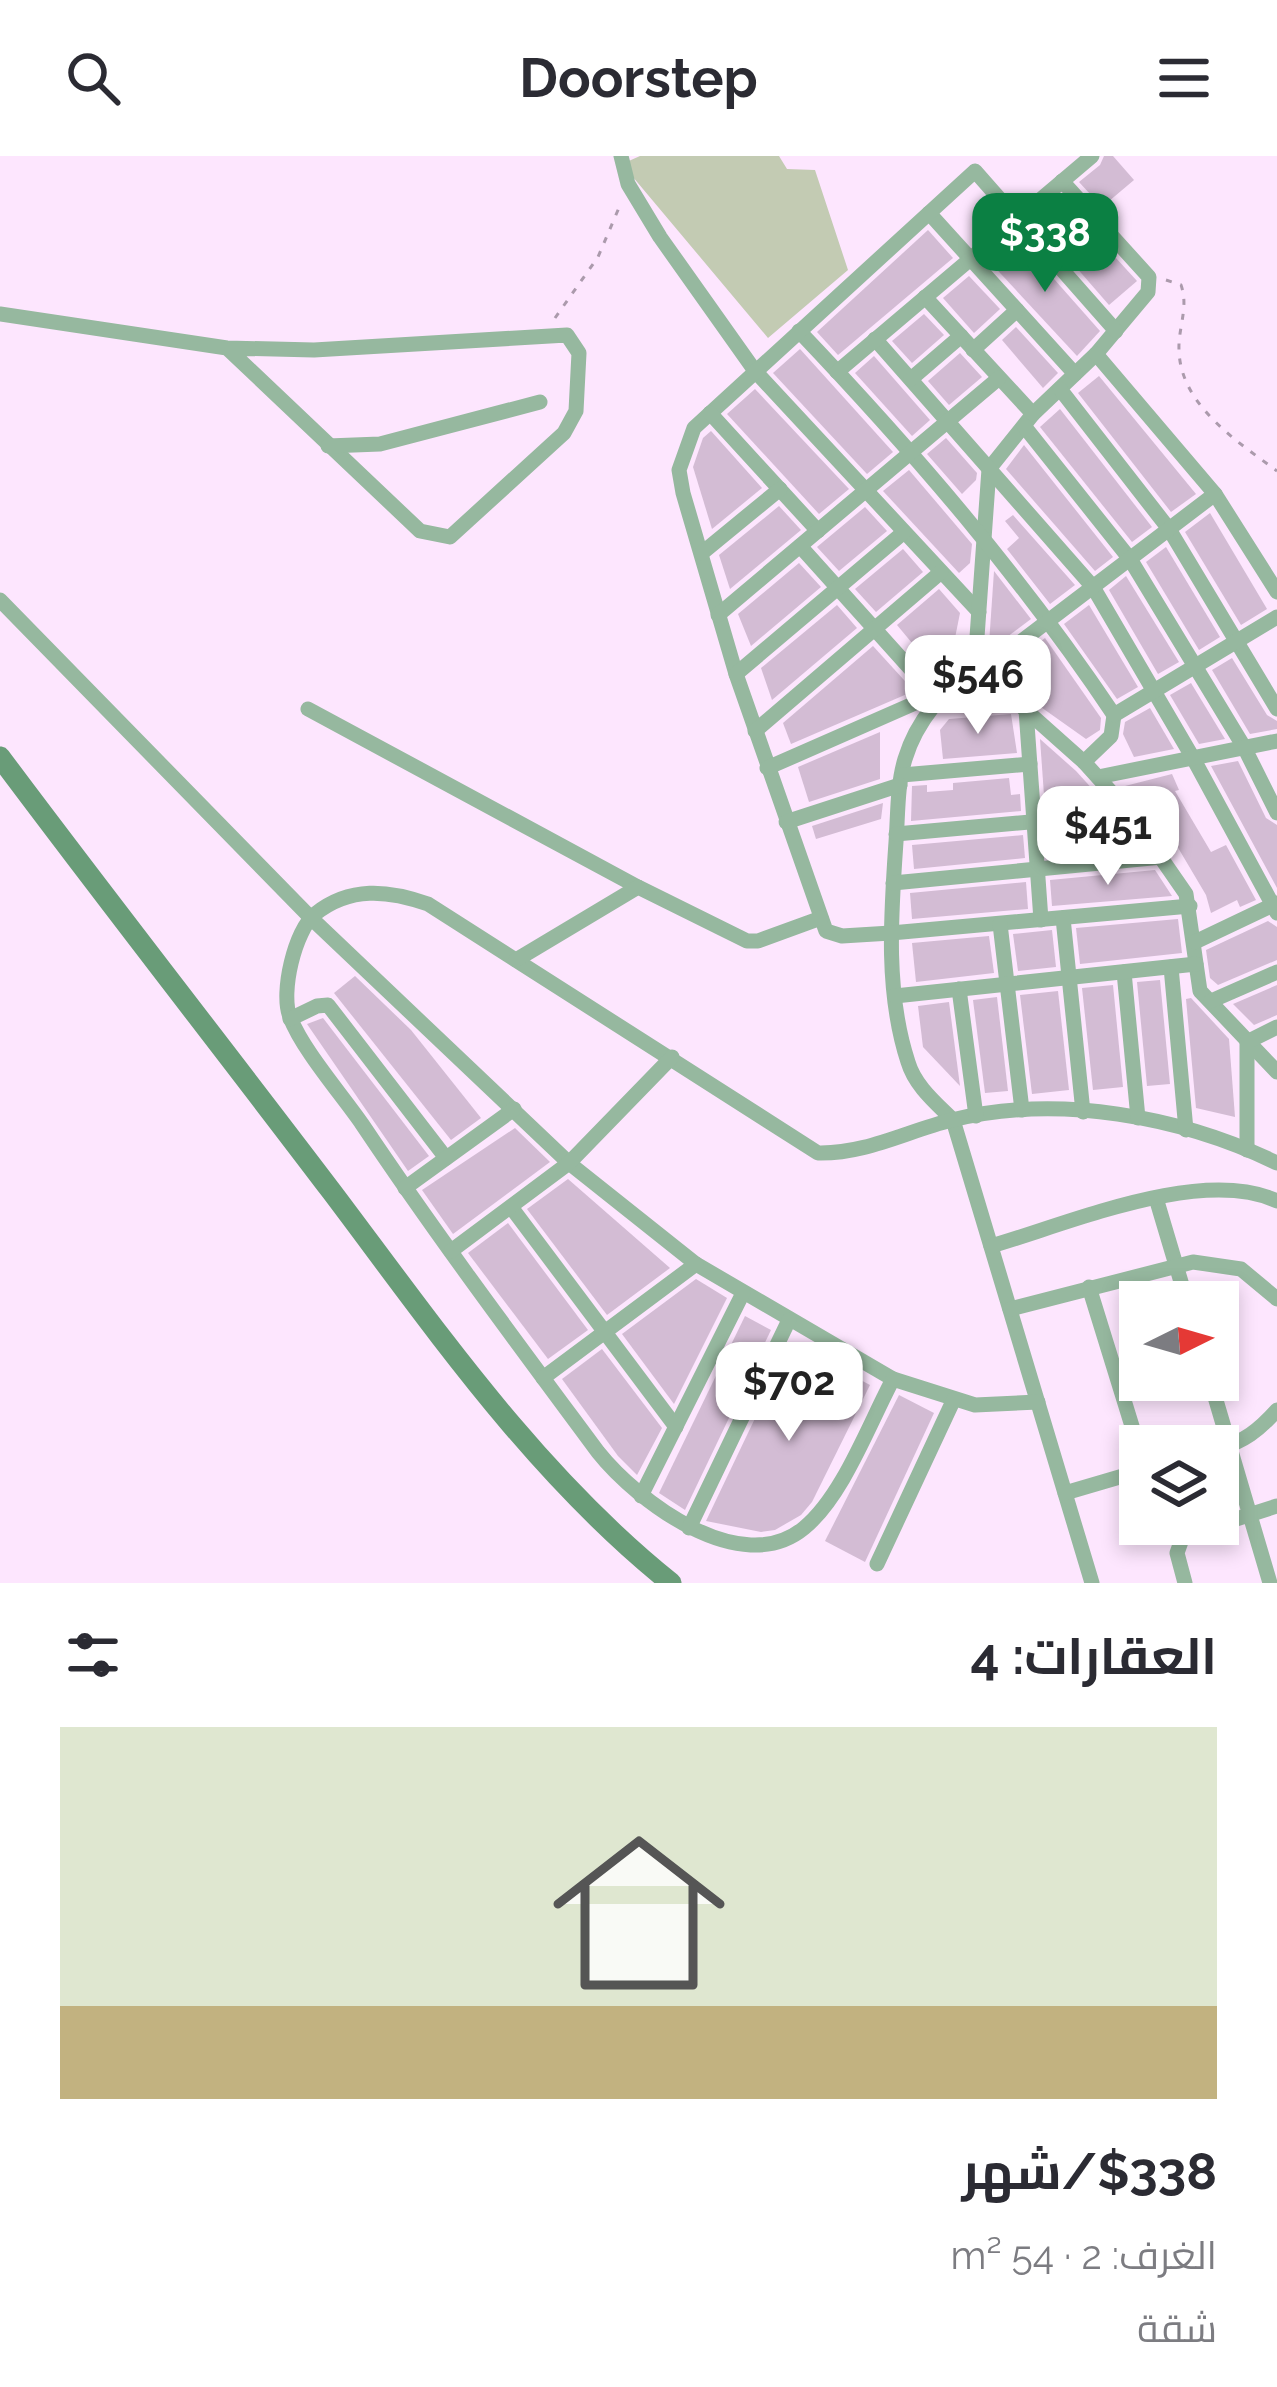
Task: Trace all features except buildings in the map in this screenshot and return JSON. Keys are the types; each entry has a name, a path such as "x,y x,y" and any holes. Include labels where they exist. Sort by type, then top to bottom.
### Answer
{"main road":[{"path":"0,757 478,1385 566,1489 671,1583"}],"street":[{"path":"621,156 628,184 660,237 755,371 979,612"},
{"path":"837,371 1092,156"},
{"path":"1116,331 976,171 710,413 689,435 679,470 736,674 821,918 832,935 1190,906"},
{"path":"978,669 989,469 1028,420 1096,354 1148,292 1149,277 1062,182"},
{"path":"929,213 1075,374"},
{"path":"925,297 999,378 1130,559 1244,747 1277,813"},
{"path":"974,350 1017,310"},
{"path":"0,314 227,348 314,350 567,335 579,352 576,411 564,433 450,537 420,531 227,348"},
{"path":"799,331 984,536 1051,620 1114,715 1111,736 1084,762"},
{"path":"911,380 961,336"},
{"path":"875,339 1093,587 1276,907 1196,943"},
{"path":"1096,354 1215,494 1277,592"},
{"path":"718,615 999,378"},
{"path":"1060,389 1169,529 1277,710"},
{"path":"328,446 380,444 540,402"},
{"path":"710,413 818,531"},
{"path":"702,553 780,489"},
{"path":"767,768 940,692 978,669 1051,620 1215,494"},
{"path":"736,674 904,532"},
{"path":"800,547 874,629 940,692"},
{"path":"755,731 941,572"},
{"path":"0,600 310,917 569,1163 696,1264 893,1379 991,1407 1038,1402"},
{"path":"1114,715 1277,617"},
{"path":"978,669 1084,762 1130,813 1190,906 1200,991 1277,1072"},
{"path":"940,692 922,718 901,780 891,933 896,996 908,1062 929,1097 952,1120 1092,1583"},
{"path":"308,709 747,941 821,918"},
{"path":"1026,710 1042,920"},
{"path":"1098,777 1277,741"},
{"path":"786,822 901,780 1030,764"},
{"path":"896,834 1130,813"},
{"path":"893,884 1162,857"},
{"path":"516,959 638,887"},
{"path":"893,1379 831,1497 800,1532 759,1544 689,1528 640,1496 618,1478 543,1378 404,1188 290,1019 291,966 310,917 356,894 402,895 428,904 818,1153 857,1150 952,1120 1022,1110 1138,1118 1277,1163"},
{"path":"1063,918 1083,1112"},
{"path":"1000,924 1022,1110"},
{"path":"896,996 1196,964"},
{"path":"1172,967 1186,1130"},
{"path":"1124,972 1138,1118"},
{"path":"1211,1001 1277,972"},
{"path":"959,989 976,1116"},
{"path":"290,1019 316,1006 328,1006 446,1158"},
{"path":"1247,1042 1277,1028"},
{"path":"1247,1042 1247,1150"},
{"path":"451,1251 569,1163 672,1057"},
{"path":"404,1188 514,1108"},
{"path":"991,1246 1156,1198 1228,1189 1277,1202"},
{"path":"1156,1198 1180,1281"},
{"path":"511,1207 676,1427"},
{"path":"1010,1309 1193,1262 1241,1269 1277,1299"},
{"path":"543,1378 696,1264"},
{"path":"1089,1287 1132,1425"},
{"path":"640,1496 743,1293"},
{"path":"689,1528 789,1320"},
{"path":"877,1564 954,1399"},
{"path":"1239,1440 1259,1430 1277,1410"},
{"path":"1065,1493 1119,1478"},
{"path":"1239,1487 1270,1583"},
{"path":"1184,1583 1177,1553 1183,1536 1277,1506"}],"path":[{"path":"539,337 598,257 628,184"},
{"path":"1149,277 1183,288 1179,353 1190,388 1215,420 1277,471"}],"green space":[{"path":"640,156 779,156 787,169 815,170 848,270 768,338 622,164"}]}
